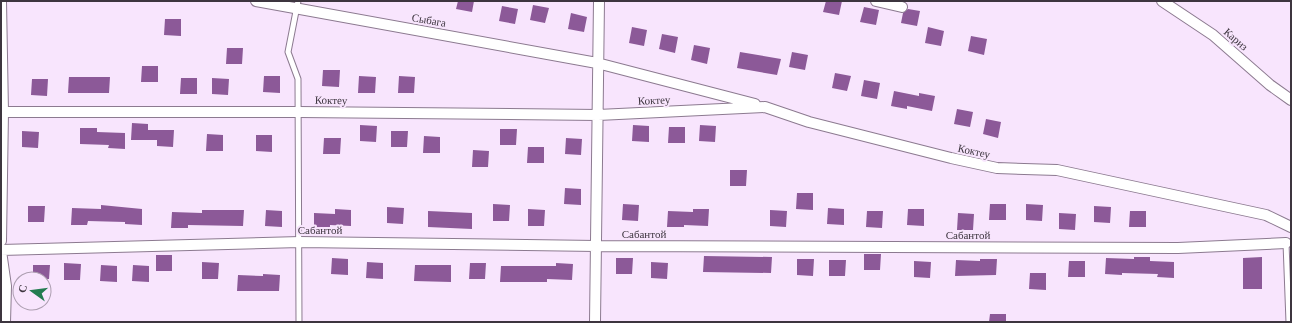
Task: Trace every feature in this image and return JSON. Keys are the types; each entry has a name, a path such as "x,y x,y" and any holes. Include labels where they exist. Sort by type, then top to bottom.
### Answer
{"street":[{"path":"1,1 3,112 1,240"},
{"name":"Сыбага","path":"256,1 297,5 597,63 765,107"},
{"path":"595,322 598,114 597,63 599,1"},
{"path":"876,1 902,7"},
{"name":"Кариз","path":"1162,1 1213,35 1270,85 1291,100"},
{"name":"Коктеу","path":"3,112 598,114 765,107 809,122 951,158 997,168 1057,170 1266,214 1291,227"},
{"name":"Сабантой","path":"1,250 300,242 596,246 1178,248 1289,243"},
{"path":"1,250 6,286 5,322"}],"lane":[{"path":"297,5 288,52 298,79 300,242 299,322"},
{"path":"1289,243 1289,322"}],"building":[{"path":"458,1 474,1 472,12 456,9"},
{"path":"826,1 842,1 839,15 823,12"},
{"path":"533,5 549,8 545,23 530,20"},
{"path":"502,6 518,9 515,24 499,21"},
{"path":"864,7 879,10 876,25 860,22"},
{"path":"908,9 920,11 917,26 901,23 903,13"},
{"path":"571,13 587,17 584,32 568,29"},
{"path":"165,19 181,19 181,36 164,35"},
{"path":"632,27 647,30 644,46 629,43"},
{"path":"928,27 944,31 941,46 925,43"},
{"path":"662,34 678,37 675,53 659,49"},
{"path":"971,36 987,39 984,55 968,51"},
{"path":"694,45 710,48 707,64 691,60"},
{"path":"227,48 243,48 242,64 226,64"},
{"path":"740,52 781,59 777,75 737,68"},
{"path":"792,52 808,55 805,70 789,67"},
{"path":"142,66 158,66 158,82 141,82"},
{"path":"323,70 340,70 339,87 322,86"},
{"path":"835,73 851,76 847,91 832,88"},
{"path":"264,76 280,76 280,93 263,92"},
{"path":"359,76 376,77 375,93 358,93"},
{"path":"399,76 415,77 414,93 398,93"},
{"path":"69,77 110,77 109,93 68,93"},
{"path":"181,78 197,78 197,94 180,94"},
{"path":"212,78 229,79 228,95 212,94"},
{"path":"32,79 48,79 47,96 31,95"},
{"path":"864,80 880,83 877,99 861,96"},
{"path":"894,91 919,96 919,93 935,96 932,111 907,106 907,109 891,106"},
{"path":"957,109 973,112 970,127 954,124"},
{"path":"986,119 1001,122 998,138 983,134"},
{"path":"132,123 148,124 148,130 174,130 173,147 157,146 157,140 131,140"},
{"path":"360,125 377,126 376,142 360,141"},
{"path":"633,125 649,126 649,142 632,141"},
{"path":"700,125 716,126 715,142 699,141"},
{"path":"669,127 685,127 685,143 668,143"},
{"path":"80,128 97,128 97,132 125,133 125,149 108,148 109,145 80,144"},
{"path":"500,129 517,129 516,145 500,145"},
{"path":"22,131 39,132 38,148 22,147"},
{"path":"391,131 408,131 407,147 391,147"},
{"path":"207,134 223,135 223,151 206,151"},
{"path":"256,135 272,135 272,152 256,151"},
{"path":"424,136 440,137 440,153 423,153"},
{"path":"324,138 341,138 340,154 323,154"},
{"path":"566,138 582,139 581,155 565,154"},
{"path":"528,147 544,147 544,163 527,163"},
{"path":"473,150 489,151 488,167 472,167"},
{"path":"730,170 747,170 746,186 730,186"},
{"path":"565,188 581,189 581,205 564,204"},
{"path":"797,193 813,193 813,210 796,209"},
{"path":"493,204 510,205 509,221 493,221"},
{"path":"623,204 639,205 638,221 622,220"},
{"path":"990,204 1006,204 1006,220 989,220"},
{"path":"1026,204 1043,205 1042,221 1026,220"},
{"path":"101,205 142,209 142,225 125,224 125,222 88,221 87,225 71,225 72,208 101,209"},
{"path":"28,206 45,206 44,222 28,222"},
{"path":"1094,206 1111,207 1110,223 1094,222"},
{"path":"387,207 404,208 403,224 387,223"},
{"path":"828,208 844,209 844,225 827,224"},
{"path":"335,209 351,210 351,226 330,225 330,230 314,229 314,213 335,214"},
{"path":"528,209 545,210 544,226 528,226"},
{"path":"693,209 709,209 708,226 684,225 684,227 667,227 668,211 693,212"},
{"path":"908,209 924,209 924,226 907,225"},
{"path":"202,210 244,210 243,226 188,225 188,228 171,228 172,212 202,213"},
{"path":"266,210 282,211 282,227 265,226"},
{"path":"770,210 787,211 786,227 770,226"},
{"path":"428,211 472,213 472,229 428,227"},
{"path":"867,211 883,211 882,228 866,227"},
{"path":"1130,211 1146,211 1146,227 1129,227"},
{"path":"958,213 974,214 973,230 957,230"},
{"path":"1059,213 1076,214 1075,230 1059,229"},
{"path":"864,254 881,254 880,270 864,270"},
{"path":"156,255 172,255 172,271 156,271"},
{"path":"704,256 772,257 771,273 703,272"},
{"path":"1134,257 1150,257 1150,261 1174,262 1174,278 1157,277 1158,274 1105,274 1106,258 1134,259"},
{"path":"1262,257 1262,289 1243,289 1243,258"},
{"path":"332,258 348,259 348,275 331,274"},
{"path":"616,258 633,258 632,274 616,274"},
{"path":"797,259 814,259 813,276 797,275"},
{"path":"980,259 997,259 996,275 955,276 956,260 980,261"},
{"path":"829,260 846,260 845,276 829,276"},
{"path":"914,261 931,262 930,278 914,277"},
{"path":"1069,261 1085,261 1085,277 1068,277"},
{"path":"202,262 219,263 218,279 202,279"},
{"path":"367,262 383,263 383,279 366,278"},
{"path":"651,262 668,263 667,279 651,278"},
{"path":"64,263 81,264 80,280 64,280"},
{"path":"470,263 486,263 485,279 469,279"},
{"path":"556,263 573,264 572,280 547,279 547,282 500,282 501,266 556,266"},
{"path":"33,265 50,265 50,271 33,271"},
{"path":"101,265 117,266 117,282 100,281"},
{"path":"133,265 149,266 149,282 132,281"},
{"path":"415,265 451,265 451,282 414,281"},
{"path":"1030,273 1046,273 1046,290 1029,289"},
{"path":"263,274 280,275 279,291 237,291 238,275 263,276"},
{"path":"990,314 1006,314 1006,322 989,322"}]}
